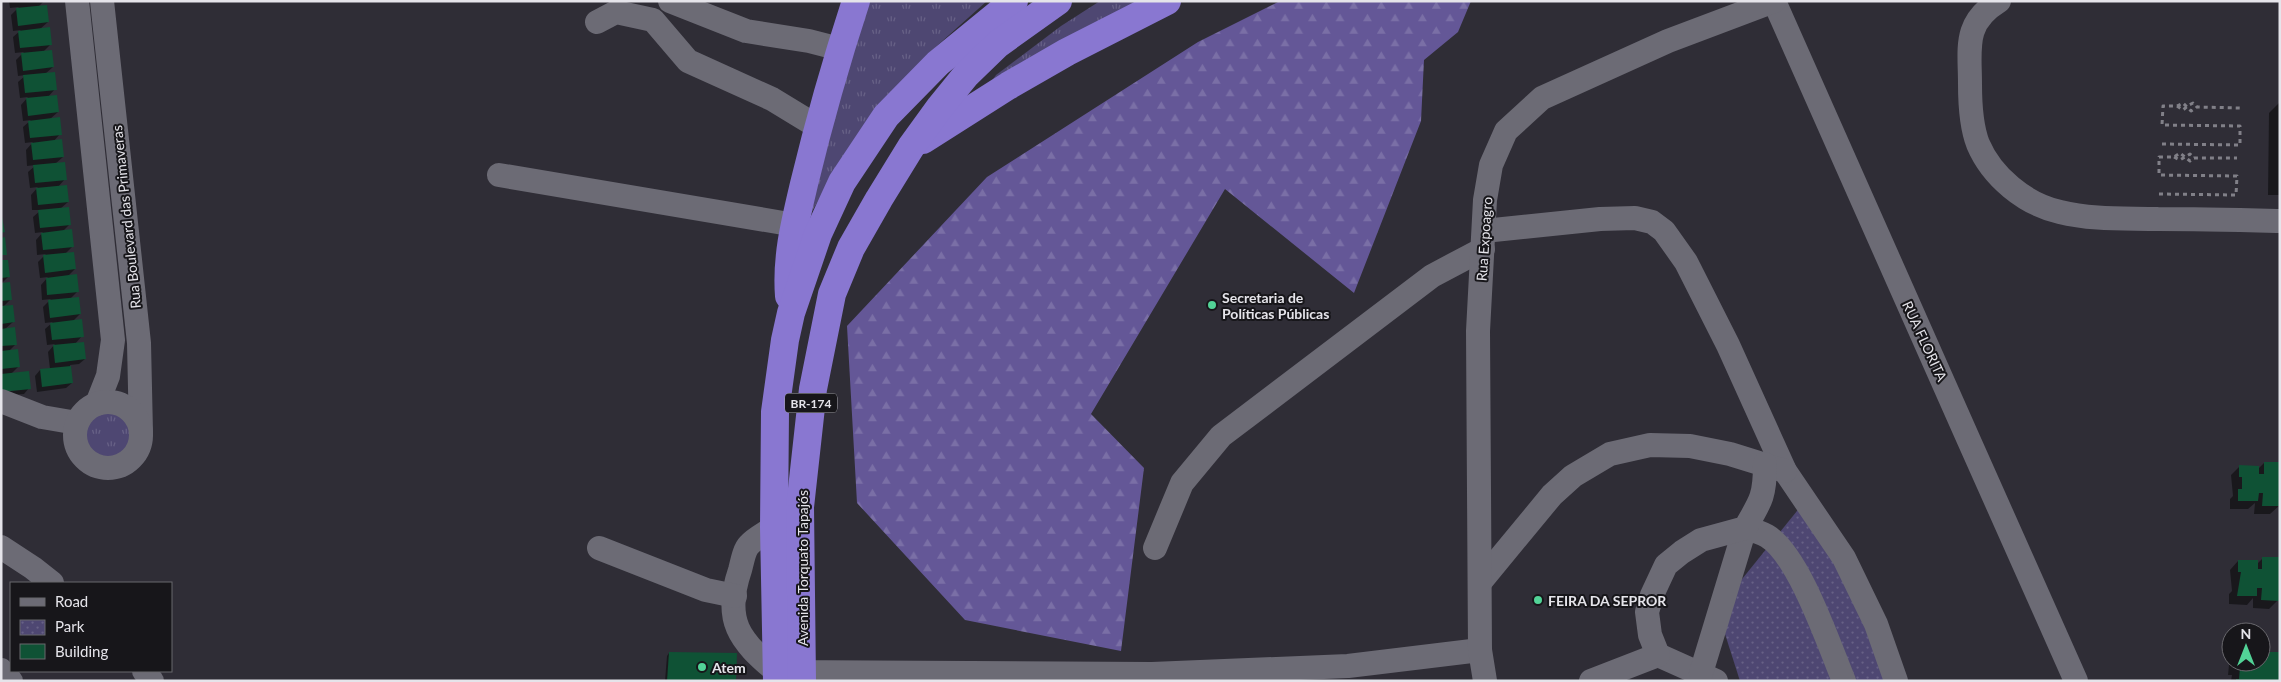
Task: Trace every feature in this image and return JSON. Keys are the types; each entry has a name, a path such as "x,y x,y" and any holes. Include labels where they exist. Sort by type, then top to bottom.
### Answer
{"highway":[{"path":"791,313 787,274 789,250 818,127 856,1"},
{"name":"Avenida Torquato Tapajós","path":"789,677 774,527 776,412 785,340 791,313 818,234 842,182 886,116 938,63 1014,1"},
{"name":"Avenida Torquato Tapajós","path":"789,677 800,508 813,389 832,294 851,248 911,148 966,75 998,44 1058,1"},
{"path":"911,148 1008,86 1059,57 1167,1"}],"street":[{"name":"Rua Boulevard das Primaveras","path":"77,1 113,340 108,376 97,404"},
{"name":"Rua Boulevard das Primaveras","path":"102,1 139,343 141,433"},
{"path":"670,1 746,31 840,49"},
{"name":"Rua Expoagro","path":"1485,681 1480,650 1478,332 1485,200 1491,165 1506,131 1542,98 1668,41 1774,1"},
{"name":"RUA FLORITA","path":"1774,1 1856,190 1972,443 2076,681"},
{"path":"1998,1 1977,19 1970,34 1970,109 1978,144 1997,175 2025,198 2059,212 2092,218 2280,221"},
{"path":"597,22 616,12 653,20 688,61 772,99 818,127"},
{"path":"499,175 795,225"},
{"path":"1155,548 1182,482 1221,436 1432,276 1483,240 1600,219 1635,218 1652,222 1664,231 1686,262 1728,345 1775,468 1844,558 1876,624 1896,681"},
{"path":"1,401 42,416 77,423"},
{"path":"107,402 126,408 139,423 141,433 140,444 136,453 128,462 119,466 98,467 88,462 76,444 77,423 89,408 97,404 107,402"},
{"path":"1481,582 1552,495 1573,476 1610,454 1650,445 1690,446 1730,454 1775,468"},
{"path":"1591,681 1658,656 1708,677 1739,529 1760,502 1775,468"},
{"path":"774,527 748,546 736,582 733,611 740,635 753,653 789,677 1152,674 1348,666 1480,650"},
{"path":"1658,656 1650,635 1647,612 1652,595 1666,564 1701,540 1739,529 1767,536 1782,552 1803,582 1844,681"},
{"path":"1,547 51,582"},
{"path":"598,548 706,590 734,596"},
{"path":"1,670 12,681"}],"path":[{"path":"2162,144 2240,145 2240,126 2162,125 2163,106 2177,106 2183,110 2193,103 2197,107 2240,108"},
{"path":"2159,194 2236,195 2237,176 2159,175 2159,157 2174,157 2178,153 2190,161 2194,158 2237,158"}],"green space":[{"path":"864,1 987,1 930,52 831,178 810,215"},
{"path":"1100,1 1151,1 986,89 996,75 1061,26"},
{"path":"1280,1 1471,1 1458,32 1424,60 1421,121 1354,293 1225,189 1091,414 1144,468 1121,651 965,620 857,503 847,326 987,177 1198,42"},
{"path":"108,408 123,413 131,421 136,436 131,451 123,459 108,464 93,459 85,451 80,436 85,421 93,413"},
{"path":"1801,506 1834,542 1899,681 1740,681 1725,634 1734,589"}],"building":[{"path":"47,5 49,22 18,26 16,8"},
{"path":"50,27 52,45 20,48 18,31"},
{"path":"52,50 54,67 23,71 21,53"},
{"path":"55,72 57,90 25,93 23,75"},
{"path":"57,95 59,112 28,116 26,98"},
{"path":"60,117 62,135 30,138 28,121"},
{"path":"62,139 64,157 33,160 31,143"},
{"path":"65,162 67,180 35,183 33,165"},
{"path":"67,185 69,202 38,205 36,188"},
{"path":"69,207 71,225 40,228 38,210"},
{"path":"1,212 5,232 1,233"},
{"path":"72,229 74,247 43,250 41,233"},
{"path":"5,237 7,255 1,255 1,238"},
{"path":"74,252 76,269 45,273 43,255"},
{"path":"1,260 8,260 10,277 1,278"},
{"path":"77,274 79,292 47,295 46,278"},
{"path":"10,282 12,300 1,301 1,283"},
{"path":"79,297 81,314 50,318 48,300"},
{"path":"13,305 15,322 1,324 1,306"},
{"path":"82,319 84,337 52,340 50,323"},
{"path":"15,327 17,345 1,346 1,329"},
{"path":"84,342 86,359 55,363 53,345"},
{"path":"18,349 20,367 1,369 1,351"},
{"path":"71,366 73,383 42,387 40,369"},
{"path":"29,371 31,389 1,392 1,374"},
{"path":"2264,462 2280,462 2280,506 2262,506 2263,493 2259,493 2258,501 2238,501 2238,489 2242,489 2239,465 2259,466 2259,474 2264,474"},
{"path":"2262,557 2280,557 2279,601 2261,600 2262,588 2257,588 2257,596 2237,596 2241,572 2238,572 2238,560 2258,560 2258,569 2262,569"},
{"name":"Atem","path":"669,652 737,653 736,681 667,681"},
{"path":"2271,652 2279,652 2280,679 2278,681 2236,681 2236,679 2239,679 2240,672 2271,672"}],"place":[{"name":"Secretaria de Políticas Públicas","path":"1212,305"},
{"name":"FEIRA DA SEPROR","path":"1538,600"},
{"name":"Atem","path":"702,667"}]}
